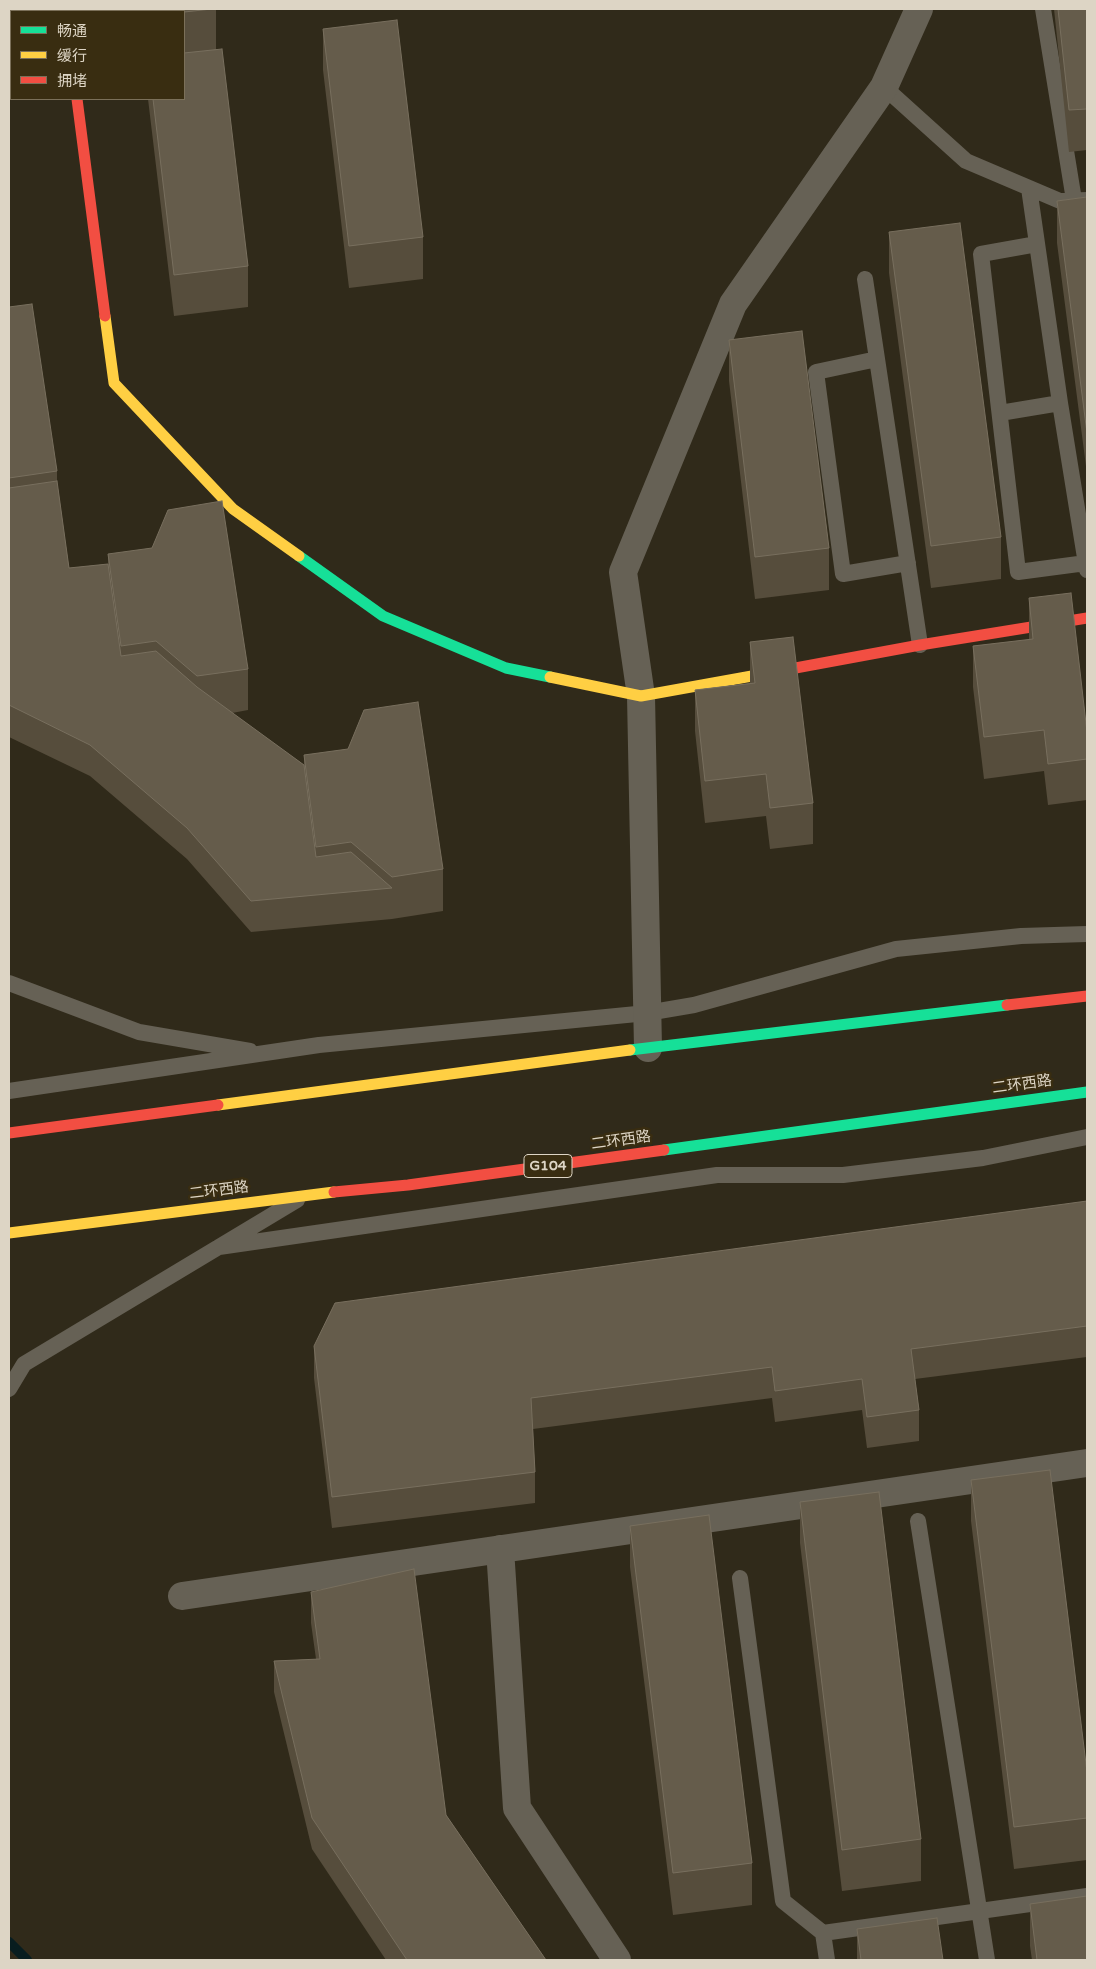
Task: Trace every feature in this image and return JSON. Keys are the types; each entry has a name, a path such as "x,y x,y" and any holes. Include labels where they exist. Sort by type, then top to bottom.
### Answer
{"main road":[{"path":"77,100 114,383 233,508 383,616 506,668 641,696 920,645 1087,618"},
{"path":"9,1133 648,1048 1087,996"},
{"name":"二环西路","path":"9,1233 307,1194 408,1185 1087,1092"}],"street":[{"path":"648,1048 641,696 623,572 733,304 884,87 919,9"},
{"path":"182,1596 1087,1463"},
{"path":"500,1549 517,1808 617,1960"}],"lane":[{"path":"884,87 966,161 1060,201 1081,200 1043,9"},
{"path":"1029,188 1060,403 1087,566 1018,572 981,254 1037,244"},
{"path":"865,279 920,645"},
{"path":"877,360 816,372 843,574 908,563"},
{"path":"1000,413 1060,403"},
{"path":"9,1091 319,1045 647,1014 694,1005 896,949 1021,936 1087,934"},
{"path":"9,983 139,1032 264,1053"},
{"path":"219,1247 717,1175 843,1175 983,1158 1087,1137"},
{"path":"9,1389 24,1364 307,1194"},
{"path":"918,1521 987,1960"},
{"path":"740,1578 783,1901 823,1933 828,1960"},
{"path":"823,1933 1087,1896"}],"building":[{"path":"212,9 185,12 185,10 144,10"},
{"path":"1058,9 1087,9 1087,109 1069,110"},
{"path":"397,20 423,237 349,246 323,29"},
{"path":"222,49 248,266 174,275 153,100 185,100 185,53"},
{"path":"1087,197 1087,433 1057,201"},
{"path":"960,223 1001,537 931,546 889,232"},
{"path":"32,304 57,471 9,478 9,307"},
{"path":"802,331 829,548 755,557 729,340"},
{"path":"57,481 69,568 108,564 121,656 156,651 197,687 304,765 316,857 351,852 392,888 251,901 187,828 90,745 9,705 9,488"},
{"path":"222,501 248,669 197,676 156,641 121,646 108,554 152,548 168,510"},
{"path":"1071,593 1087,732 1087,759 1048,764 1044,730 984,737 973,646 1033,639 1029,598"},
{"path":"793,637 813,803 770,808 766,774 705,781 695,690 755,683 750,642"},
{"path":"418,702 443,869 392,877 351,842 316,847 304,755 348,749 364,710"},
{"path":"1087,1201 1087,1326 911,1349 919,1410 867,1417 862,1379 775,1391 772,1367 531,1398 535,1472 332,1497 314,1346 335,1303"},
{"path":"1050,1470 1087,1772 1087,1818 1014,1827 971,1480"},
{"path":"879,1492 921,1839 842,1850 800,1502"},
{"path":"709,1515 752,1863 673,1873 630,1526"},
{"path":"414,1569 446,1815 546,1960 407,1960 312,1818 274,1661 320,1659 311,1592"},
{"path":"1087,1896 1087,1960 1037,1960 1030,1904"},
{"path":"937,1918 943,1960 861,1960 857,1929"}],"waterway":[{"path":"9,1942 27,1960"}],"traffic: fast":[{"path":"299,556 383,616 506,668 550,677"},
{"path":"630,1050 1007,1005"},
{"path":"664,1150 1087,1092"}],"traffic: slow":[{"path":"105,316 114,383 233,509 299,556"},
{"path":"550,677 641,696 763,674"},
{"path":"218,1105 630,1050"},
{"path":"9,1233 334,1192"}],"traffic: jam":[{"path":"77,100 105,316"},
{"path":"763,674 920,645 1087,618"},
{"path":"1007,1005 1087,996"},
{"path":"9,1133 218,1105"},
{"path":"334,1192 408,1185 664,1150"}]}
